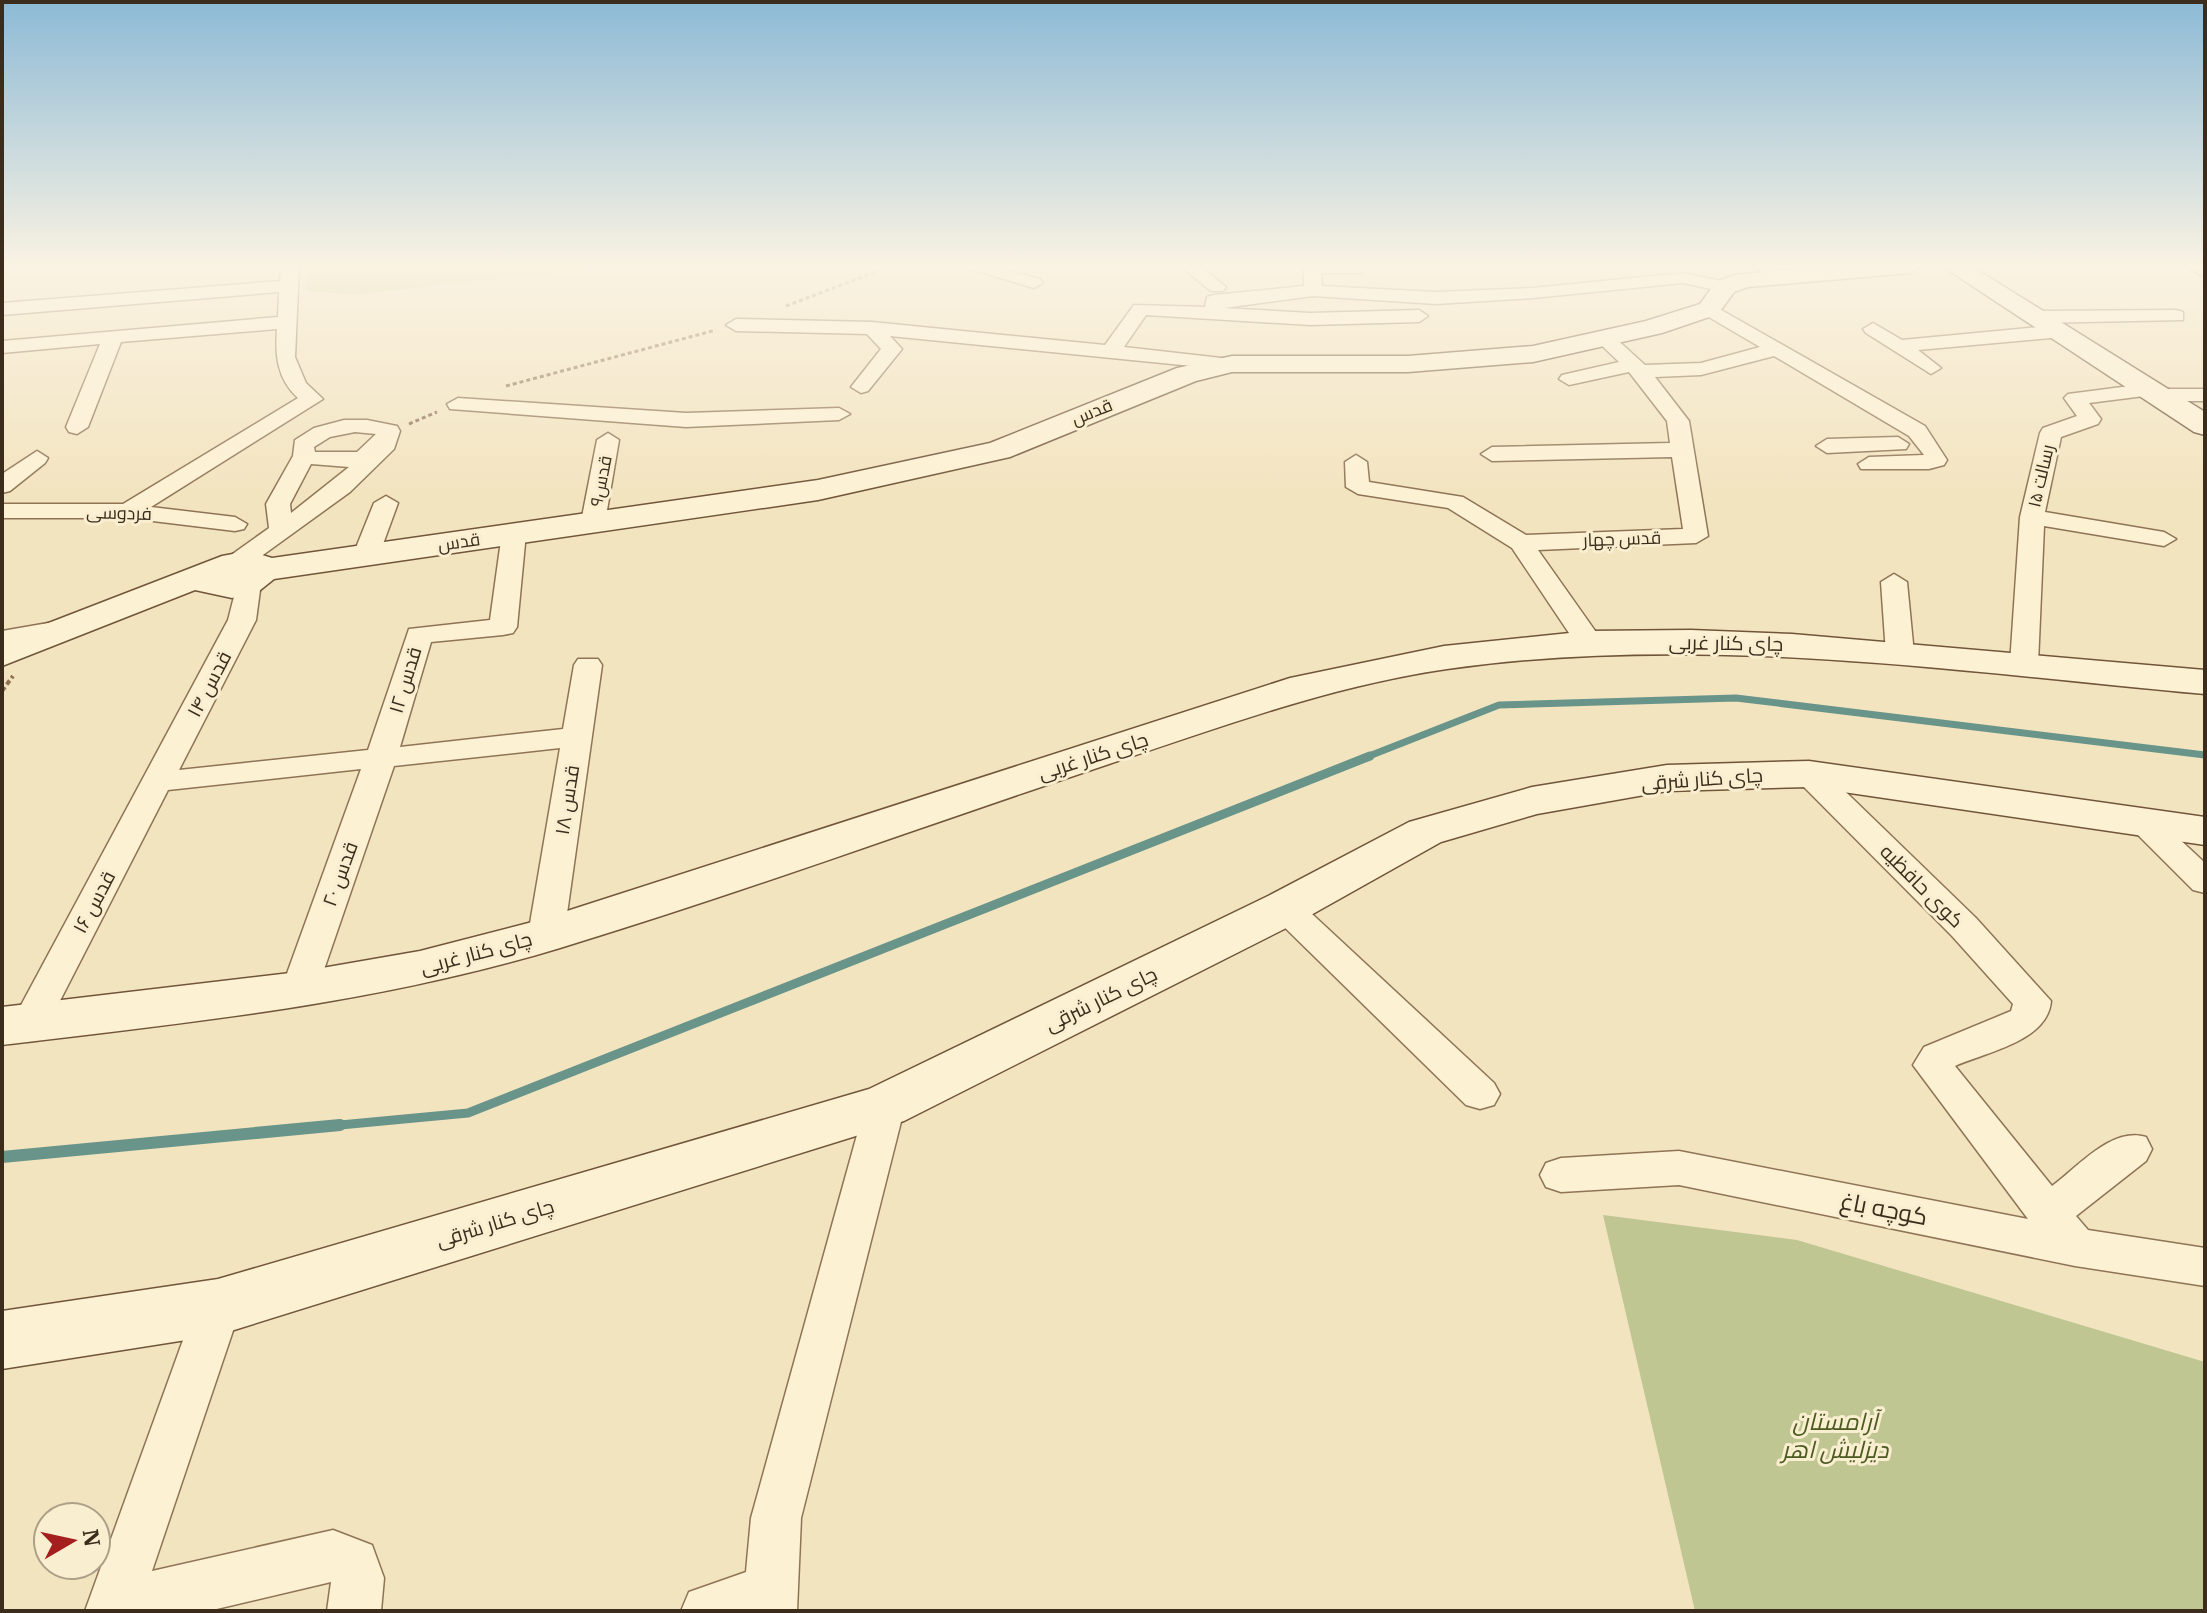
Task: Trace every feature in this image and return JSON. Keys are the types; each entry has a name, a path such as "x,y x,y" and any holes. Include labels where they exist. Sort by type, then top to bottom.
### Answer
{"street":[{"path":"2,347 66,341"},
{"path":"77,427 111,341"},
{"path":"286,341 285,357 297,386 312,399 382,434"},
{"path":"861,387 892,349 885,341"},
{"path":"993,341 1232,364"},
{"path":"1109,354 1118,341"},
{"name":"قدس","path":"2,654 240,574 818,490 999,450 1187,374 1232,364 1408,364 1533,354 1594,341"},
{"name":"قدس چهار","path":"1521,543 1696,536 1680,450 1678,421 1637,368 1608,341"},
{"path":"1767,341 1921,437 1936,460 1869,464"},
{"path":"1892,341 1931,368"},
{"path":"1899,346 1950,341"},
{"path":"2077,341 2205,426"},
{"path":"1569,379 1637,368 1701,369 1776,349"},
{"path":"2157,392 2205,395"},
{"name":"رسالت ۱۵","path":"2024,664 2032,517 2051,433 2090,419 2075,398 2157,392"},
{"path":"303,450 312,399"},
{"path":"128,511 274,419 312,399"},
{"path":"458,404 686,420 839,414"},
{"path":"282,531 278,504 303,450 316,433 382,434"},
{"path":"303,450 329,461 355,460 382,434"},
{"name":"قدس","path":"240,574 282,531 342,487 382,434"},
{"path":"1827,446 1921,437"},
{"name":"قدس۹","path":"593,522 608,440"},
{"path":"1492,454 1680,450"},
{"path":"2,486 37,458"},
{"path":"1356,462 1358,487 1455,502 1521,543 1589,642"},
{"path":"366,555 386,503"},
{"name":"فردوسی","path":"2,511 128,511 235,524"},
{"path":"2032,517 2164,539"},
{"name":"قدس ۱۲","path":"381,758 419,635 503,627 514,533"},
{"name":"قدس ۱۴","path":"157,782 242,620 240,574"},
{"path":"1894,582 1900,654"},
{"name":"قدس","path":"2,639 78,626"},
{"name":"چای کنار غربی","path":"17,1024 299,990 420,969 546,935 1304,686 1444,658 1589,642 1777,644 2205,682"},
{"name":"قدس ۱۸","path":"546,935 588,665"},
{"path":"157,782 577,737"},
{"name":"قدس ۲۰","path":"299,990 381,758"},
{"name":"چای کنار شرقی","path":"2,1340 218,1307 885,1106 1285,908 1425,832 1532,801 1667,778 1809,774 2205,831"},
{"name":"کوی حافظیه","path":"1809,774 1964,927 2032,1001 2031,1013 2024,1021 1938,1057 1932,1065 2048,1214"},
{"name":"قدس ۱۶","path":"17,1024 157,782"},
{"path":"2145,824 2205,882"},
{"path":"1285,908 1480,1094"},
{"path":"708,1611 772,1600 770,1545 776,1518 885,1106"},
{"path":"2075,1247 2048,1214 2131,1149"},
{"name":"کوچه باغ","path":"1561,1175 1679,1168 2075,1247 2205,1267"},
{"path":"113,1608 218,1307"},
{"path":"113,1608 333,1556 354,1563 358,1578 354,1611"}],"path":[{"path":"382,434 538,375 679,341"}],"green space":[{"name":"آرامستان دیزلیش اهر","path":"1603,1215 1797,1240 2205,1362 2205,1611 1695,1611"}],"waterway":[{"path":"1364,758 1499,705 1736,698 2205,755"},
{"path":"319,1127 468,1113 1370,756"},
{"path":"2,1157 340,1125"}]}
